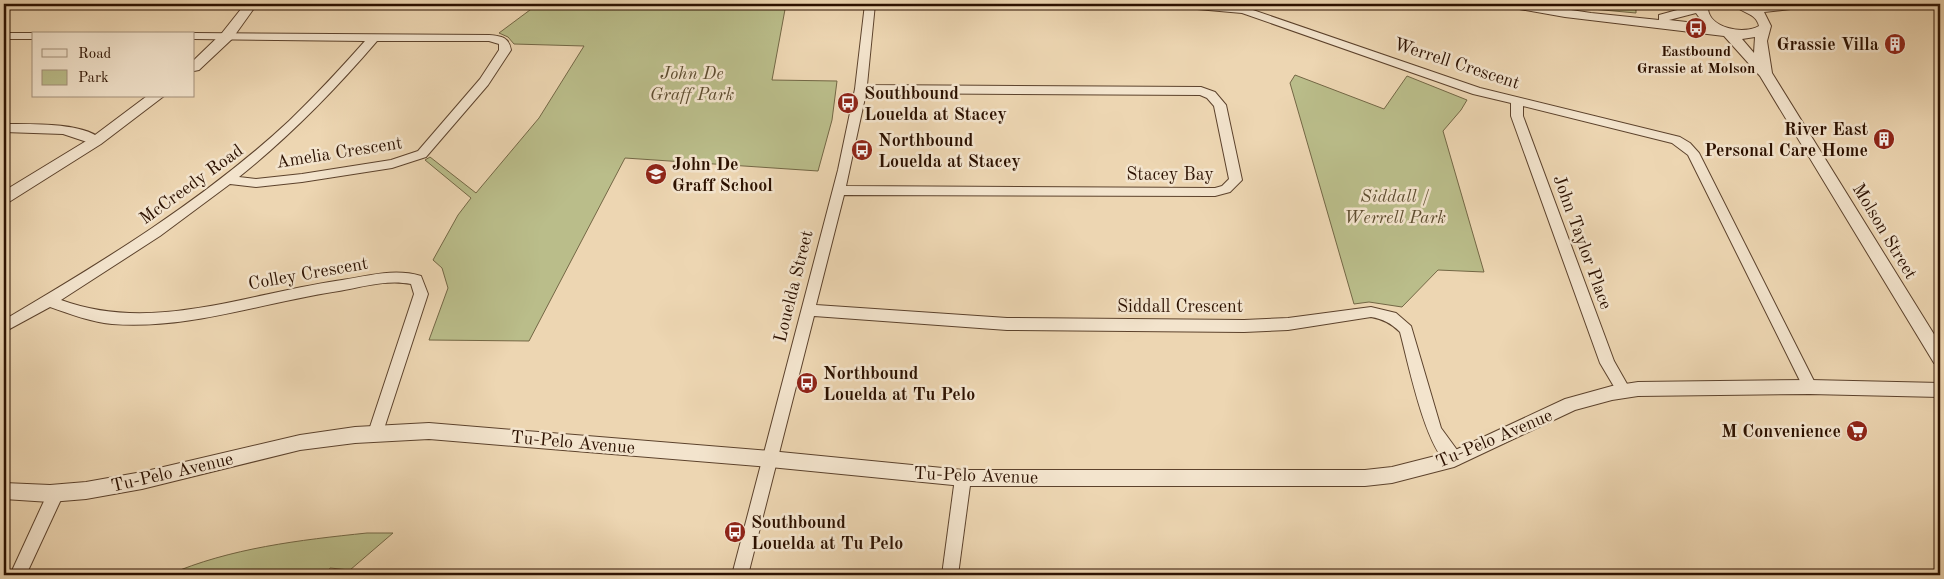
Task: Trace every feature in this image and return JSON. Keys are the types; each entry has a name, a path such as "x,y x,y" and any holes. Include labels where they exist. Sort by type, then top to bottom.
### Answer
{"street":[{"path":"195,66 227,36 251,4"},
{"name":"Louelda Street","path":"740,575 839,190 861,89 870,4"},
{"name":"Werrell Crescent","path":"948,4 1158,4 1210,6 1243,10 1306,30 1477,92 1676,140 1686,146 1692,153 1810,387"},
{"path":"1514,4 1547,7 1599,18 1649,21 1752,35 1801,4"},
{"path":"1740,4 1768,8 1801,4"},
{"path":"1740,4 1758,14 1763,19 1764,28"},
{"path":"1649,21 1704,5"},
{"name":"Molson Street","path":"1704,5 1702,13 1706,19 1724,31 1766,73 1940,358"},
{"name":"Molson Street","path":"1764,28 1760,49 1766,73"},
{"path":"4,36 32,36"},
{"name":"Amelia Crescent","path":"195,36 490,38 499,39 504,43 505,50 484,82 422,154 392,164 302,178 256,183 229,180"},
{"name":"McCreedy Road","path":"4,327 120,256 229,180 287,132 348,69 374,37"},
{"name":"Stacey Bay","path":"839,190 1215,192 1226,189 1236,180 1220,105 1211,95 1201,91 861,89"},
{"path":"4,198 96,141 154,98"},
{"name":"John Taylor Place","path":"1517,102 1518,116 1607,362 1624,391"},
{"path":"4,128 47,129 85,135 96,141"},
{"name":"Colley Crescent","path":"50,300 70,310 99,317 137,320 205,312 293,293 384,279 406,276 416,280 421,294 376,433"},
{"name":"Siddall Crescent","path":"808,310 1007,324 1244,326 1288,324 1380,312 1395,319 1409,336 1434,429 1454,459"},
{"name":"Tu-Pelo Avenue","path":"4,491 56,493 156,479 285,446 376,433 429,431 461,432 770,459 963,478 1365,478 1392,475 1454,459 1570,404 1624,391 1810,387 1940,390"},
{"path":"950,575 963,478"},
{"path":"18,575 56,493"}],"green space":[{"name":"John De Graff Park","path":"538,4 786,4 772,80 837,81 832,120 818,171 625,158 529,341 429,340 448,288 442,268 433,260 458,215 471,198 425,160 430,157 476,193 539,118 584,46 514,44 508,37 499,33"},
{"path":"1558,4 1619,4 1636,10 1636,13 1559,6"},
{"name":"Siddall / Werrell Park","path":"1295,75 1384,109 1407,76 1467,100 1443,131 1484,272 1438,270 1402,307 1369,302 1354,304 1290,83"},
{"path":"367,533 393,533 350,570 330,568 326,575 168,575 216,558 266,546"}],"place":[{"name":"Eastbound Grassie at Molson","path":"1696,28"},
{"name":"Grassie Villa","path":"1895,44"},
{"name":"Southbound Louelda at Stacey","path":"848,103"},
{"name":"River East Personal Care Home","path":"1884,139"},
{"name":"Northbound Louelda at Stacey","path":"862,150"},
{"name":"John De Graff School","path":"656,174"},
{"name":"Northbound Louelda at Tu Pelo","path":"807,383"},
{"name":"M Convenience","path":"1857,431"},
{"name":"Southbound Louelda at Tu Pelo","path":"735,532"}]}
